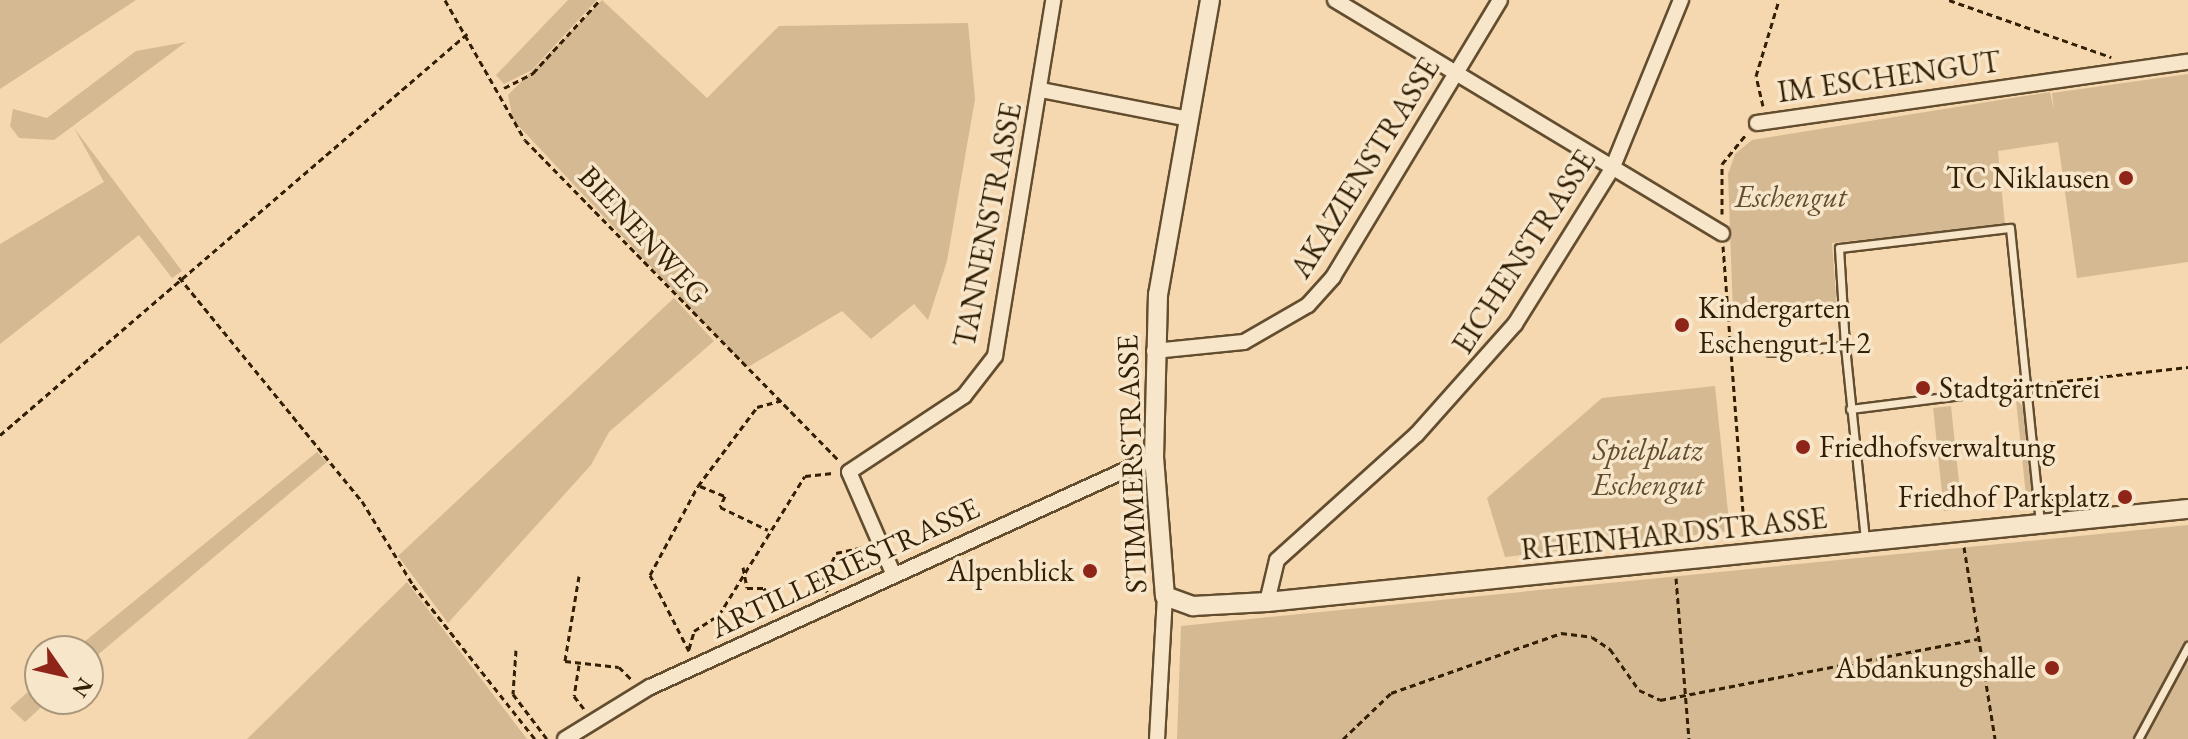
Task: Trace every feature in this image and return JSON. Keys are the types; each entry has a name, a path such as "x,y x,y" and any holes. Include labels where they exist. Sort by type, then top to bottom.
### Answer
{"street":[{"name":"TANNENSTRASSE","path":"849,472 964,396 995,356 1041,90 1053,0"},
{"name":"STIMMERSTRASSE","path":"1157,739 1165,596 1154,457 1154,351 1210,0"},
{"path":"1335,0 1722,233"},
{"name":"AKAZIENSTRASSE","path":"1154,351 1244,342 1308,305 1333,277 1500,0"},
{"name":"EICHENSTRASSE","path":"1267,602 1277,560 1417,434 1515,324 1612,169 1681,0"},
{"name":"IM ESCHENGUT","path":"1762,122 2188,62"},
{"path":"1041,90 1189,119"},
{"name":"ARTILLERIESTRASSE","path":"565,739 644,691 696,665 1154,457"},
{"path":"849,472 893,573"},
{"name":"RHEINHARDSTRASSE","path":"1165,596 1193,606 1267,602 1747,557 1962,531 2188,509"}],"lane":[{"path":"1866,543 1850,409 1839,248 2010,228 2040,524"},
{"path":"1770,352 1845,346"},
{"path":"1850,409 2025,386"},
{"path":"2138,739 2188,646"},
{"path":"2178,666 2188,665"}],"path":[{"name":"BIENENWEG","path":"445,0 502,89 525,140 740,368 781,400 849,472"},
{"path":"502,89 533,73 600,0"},
{"path":"1762,122 1756,76 1779,0"},
{"path":"1949,0 2114,57"},
{"path":"0,435 179,277 467,34"},
{"name":"IM ESCHENGUT","path":"1747,557 1722,233 1722,164 1762,122"},
{"path":"179,277 362,501 413,585 535,739"},
{"path":"2025,386 2188,367"},
{"path":"696,665 650,575 698,486 757,407 781,400"},
{"path":"688,650 694,631 719,615 743,567 805,476 849,472"},
{"path":"698,486 725,496 720,507 768,530"},
{"path":"2038,501 2066,499"},
{"path":"1962,531 1995,739"},
{"path":"830,603 823,580 836,553 880,543"},
{"path":"1675,562 1689,739"},
{"path":"743,567 747,588 764,588 784,624"},
{"path":"579,576 565,661 619,667 644,691"},
{"path":"1343,739 1391,693 1561,633 1592,637 1610,649 1639,690 1660,700 1685,698 1977,639"},
{"path":"516,650 513,694 547,739"},
{"path":"579,663 574,696 593,722"}],"green space":[{"path":"0,0 136,0 0,89"},
{"path":"568,0 597,0 532,70 504,84 496,75"},
{"path":"602,0 707,98 779,26 968,23 975,99 947,261 928,320 914,304 871,339 842,311 748,367 716,336 513,120 508,95"},
{"path":"186,42 54,140 19,138 10,126 13,109 47,118 136,51"},
{"name":"Eschengut","path":"2188,74 2188,262 2077,278 2058,142 1998,151 2005,225 1832,243 1837,310 1733,314 1728,174 1735,154 1752,140 2050,92 2054,110 2052,93"},
{"path":"74,128 182,271 172,278 139,235 0,344 0,244 104,182"},
{"path":"674,298 714,341 609,432 591,465 448,623 398,556"},
{"name":"Spielplatz Eschengut","path":"1715,386 1730,531 1505,557 1487,498 1602,398"},
{"path":"2016,400 2024,407 2033,504 2027,505"},
{"path":"1951,406 1962,509 1944,511 1933,408"},
{"path":"317,452 327,462 104,650 104,635 93,635"},
{"path":"2188,525 2188,739 1177,739 1181,626"},
{"path":"407,582 527,739 247,739"},
{"path":"24,695 24,715 33,715 25,722 10,708"}],"place":[{"name":"TC Niklausen","path":"2126,178"},
{"name":"Kindergarten Eschengut 1+2","path":"1682,325"},
{"name":"Stadtgärtnerei","path":"1923,388"},
{"name":"Friedhofsverwaltung","path":"1803,447"},
{"name":"Friedhof Parkplatz","path":"2125,497"},
{"name":"Alpenblick","path":"1090,571"},
{"name":"Abdankungshalle","path":"2052,668"}]}
